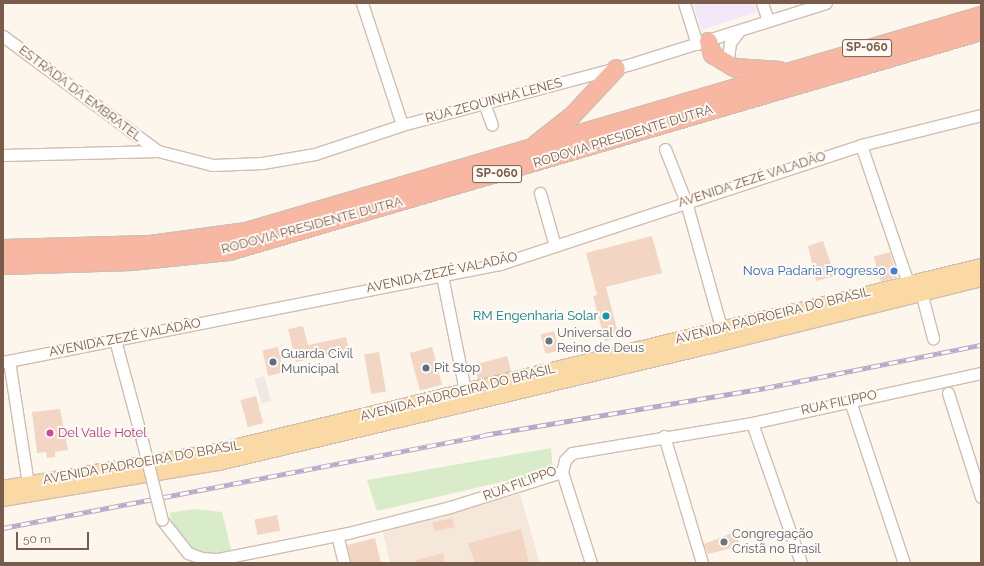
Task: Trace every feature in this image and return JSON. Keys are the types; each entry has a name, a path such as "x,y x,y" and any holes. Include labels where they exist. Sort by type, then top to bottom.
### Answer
{"highway":[{"name":"RODOVIA PRESIDENTE DUTRA","path":"3,248 150,244 246,231 526,150 981,15"},
{"name":"RODOVIA PRESIDENTE DUTRA","path":"3,265 131,261 229,251 981,31"},
{"path":"703,42 712,54 734,67 789,71"},
{"path":"526,150 572,115 616,68"},
{"path":"3,242 48,246"}],"main road":[{"name":"AVENIDA PADROEIRA DO BRASIL","path":"3,488 217,451 716,328 981,266"},
{"name":"AVENIDA PADROEIRA DO BRASIL","path":"3,498 219,463 720,344 921,292 981,279"},
{"path":"716,328 710,339 720,344"}],"street":[{"path":"362,3 402,125"},
{"path":"684,3 703,42"},
{"path":"762,3 768,20"},
{"name":"RUA ZEQUINHA LENES","path":"158,151 213,165 262,163 315,154 402,125 616,68 826,3"},
{"path":"734,67 728,59 730,43 739,31"},
{"name":"ESTRADA DA EMBRATEL","path":"3,36 158,151"},
{"path":"484,102 492,125"},
{"name":"AVENIDA ZEZÉ VALADÃO","path":"6,361 500,264 861,145 981,115"},
{"path":"861,145 908,284"},
{"path":"665,149 686,202 716,328"},
{"path":"3,155 158,151"},
{"path":"540,193 555,246"},
{"path":"442,276 465,390"},
{"path":"921,292 933,338"},
{"name":"RUA FILIPPO","path":"115,340 162,520 181,547 202,558 218,559 337,535 450,507 562,472 565,460 572,453 664,436 752,423 850,400 981,373"},
{"path":"6,361 28,484"},
{"path":"948,393 981,497"},
{"path":"850,400 904,563"},
{"path":"752,423 801,563"},
{"path":"664,436 702,563"},
{"path":"562,472 591,563"},
{"path":"337,535 344,563"}],"shaded area":[{"path":"693,3 754,3 757,12 701,30"},
{"path":"264,376 271,401 262,404 254,379"},
{"path":"520,494 540,563 390,563 383,532"}],"green space":[{"path":"551,448 553,470 377,511 367,480"},
{"path":"195,509 222,512 232,553 201,555 180,542 169,513"}],"building":[{"path":"652,236 662,273 606,287 619,337 605,341 593,296 597,295 586,253"},
{"path":"823,241 835,276 816,281 808,246"},
{"path":"890,252 897,277 881,282 874,257"},
{"path":"303,326 308,345 346,337 349,350 296,362 288,329"},
{"name":"Universal do Reino de Deus","path":"554,331 559,350 546,354 540,335"},
{"name":"Guarda Civil Municipal","path":"278,347 284,372 268,376 262,351"},
{"name":"Pit Stop","path":"432,347 442,385 420,391 410,353"},
{"path":"379,352 386,391 371,394 364,355"},
{"path":"507,356 511,371 478,380 474,365"},
{"path":"256,396 263,423 248,427 241,400"},
{"name":"Del Valle Hotel","path":"60,409 68,450 55,452 55,457 47,458 46,452 37,453 32,412"},
{"path":"277,515 280,531 257,535 254,519"},
{"path":"452,518 455,527 435,531 432,523"},
{"path":"521,529 529,563 475,563 468,543"},
{"name":"Congregação Cristã no Brasil","path":"735,532 740,546 708,554 704,544"},
{"path":"375,538 381,563 351,563 347,545"},
{"path":"443,553 445,563 416,563 416,560"}],"railway":[{"path":"3,528 484,435 765,388 981,345"}],"place":[{"name":"Nova Padaria Progresso","path":"894,271"},
{"name":"RM Engenharia Solar","path":"606,316"},
{"name":"Universal do Reino de Deus","path":"549,341"},
{"name":"Guarda Civil Municipal","path":"273,362"},
{"name":"Pit Stop","path":"426,368"},
{"name":"Del Valle Hotel","path":"50,433"},
{"name":"Congregação Cristã no Brasil","path":"724,542"}]}
